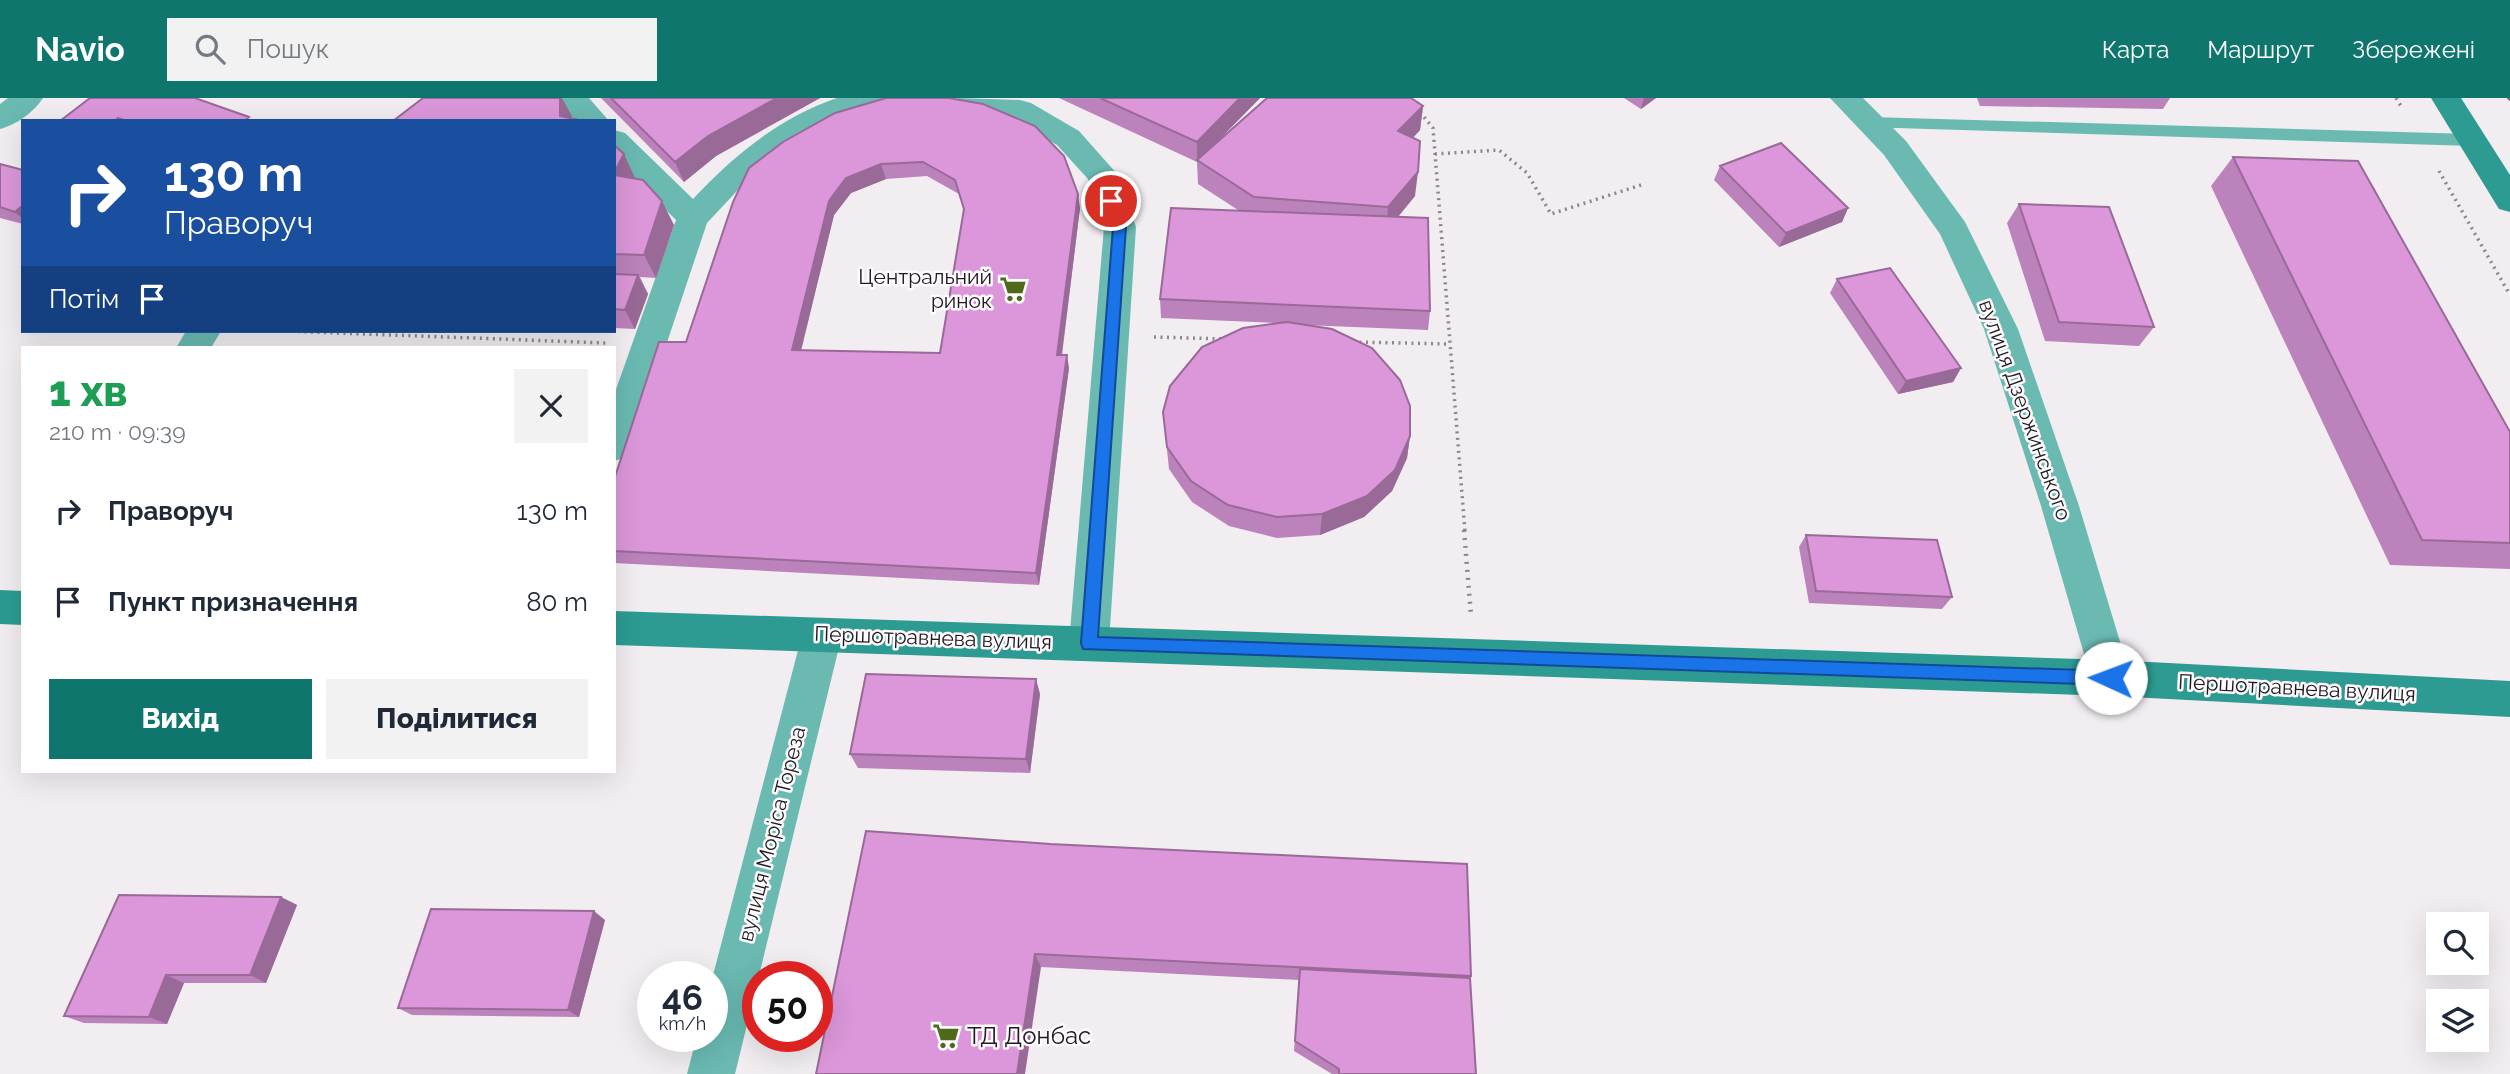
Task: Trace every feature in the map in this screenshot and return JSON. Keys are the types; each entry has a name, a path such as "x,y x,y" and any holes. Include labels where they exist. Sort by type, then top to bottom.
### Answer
{"main road":[{"path":"2446,98 2510,201"},
{"path":"0,607 21,608"},
{"name":"Першотравнева вулиця","path":"616,628 2111,678 2510,699"}],"street":[{"path":"0,119 29,98"},
{"path":"571,98 592,119"},
{"path":"616,441 692,218 738,169 788,132 844,106 878,98"},
{"path":"972,98 1020,110 1068,138 1102,174 1120,227 1089,643"},
{"name":"вулиця Дзержинського","path":"1845,98 1895,148 1954,230 2001,329 2060,506 2111,678"},
{"path":"616,142 692,218"},
{"name":"вулиця Моріса Тореза","path":"711,1074 822,635"}],"lane":[{"path":"1870,123 2471,140"}],"path":[{"path":"2396,98 2510,295"},
{"path":"1416,108 1433,128 1475,656"},
{"path":"1435,154 1499,150 1527,173 1550,214 1641,185"},
{"path":"337,333 649,345"},
{"path":"1111,335 1233,339"},
{"path":"1342,342 1450,344"}],"building":[{"path":"90,98 195,98 249,117 247,119 63,119"},
{"path":"423,98 560,98 560,116 574,119 396,119"},
{"path":"611,98 777,98 708,136 675,162"},
{"name":"Центральний ринок","path":"886,98 949,98 983,104 1035,126 1064,156 1078,194 1057,355 1067,355 1036,573 616,551 616,474 659,342 686,342 733,202 749,168 783,142 835,113","holes":["923,162 955,180 964,209 940,353 792,350 829,201 846,178 881,164"]},
{"path":"1100,98 1240,98 1197,142"},
{"path":"1267,98 1411,98 1423,106 1398,131 1420,141 1418,172 1388,207 1254,197 1197,160"},
{"path":"1781,143 1848,208 1786,233 1720,166"},
{"path":"616,147 624,154 616,169"},
{"path":"2233,157 2358,161 2510,432 2510,543 2422,540"},
{"path":"0,164 21,169 21,207 15,212 0,207"},
{"path":"616,175 643,180 662,201 644,255 616,254"},
{"path":"2019,204 2109,207 2154,327 2059,322"},
{"path":"1171,208 1428,218 1430,311 1160,299"},
{"path":"1890,268 1961,368 1906,381 1837,279"},
{"path":"616,274 638,275 625,310 616,309"},
{"path":"1287,322 1332,329 1372,348 1400,380 1410,406 1410,436 1395,470 1367,496 1322,514 1277,517 1228,505 1191,481 1167,447 1163,412 1170,386 1202,347 1243,328"},
{"path":"1806,535 1937,540 1952,597 1816,591"},
{"path":"866,674 1036,679 1026,759 850,754"},
{"path":"866,831 1050,844 1467,864 1471,976 1035,954 1017,1074 816,1074 821,1052 833,1052 833,991"},
{"path":"119,895 281,897 250,975 166,975 149,1017 64,1016"},
{"path":"431,909 594,911 568,1010 398,1008"},
{"path":"1300,969 1470,978 1476,1074 1339,1074 1339,1069 1295,1041"}],"place":[{"name":"Центральний ринок","path":"1013,289"},
{"name":"ТД Донбас","path":"946,1036"}],"route":[{"path":"1111,201 1120,227 1089,643 2111,678"}]}
